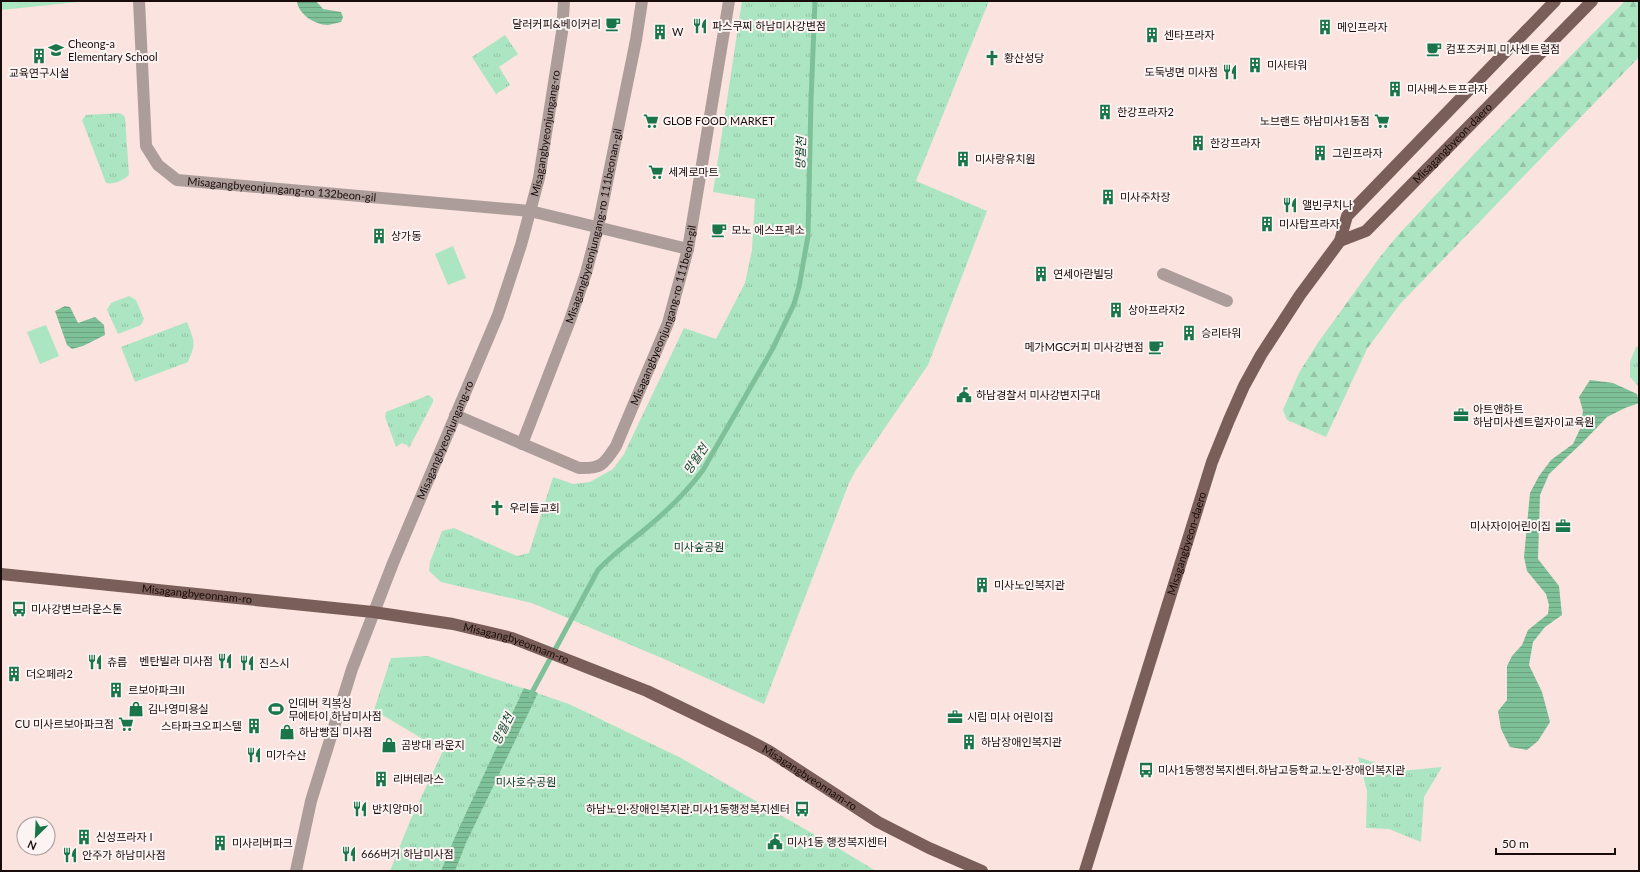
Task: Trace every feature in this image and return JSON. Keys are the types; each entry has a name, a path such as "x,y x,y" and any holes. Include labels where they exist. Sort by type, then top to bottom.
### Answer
{"main road":[{"name":"Misagangbyeon-daero","path":"1085,871 1212,462 1244,386 1261,355 1300,295 1340,241 1347,216 1555,1"},
{"name":"Misagangbyeon-daero","path":"1340,241 1366,231 1592,1"},
{"name":"Misagangbyeonnam-ro","path":"1,574 373,612 453,624 512,638 647,691 765,749 878,822 929,848 982,871"}],"street":[{"name":"Misagangbyeonjungang-ro 132beon-gil","path":"139,1 146,146 158,166 177,180 530,211 688,249"},
{"name":"Misagangbyeonjungang-ro","path":"296,871 311,801 352,669 373,612 498,315 521,245 539,178 562,32 564,1"},
{"name":"Misagangbyeonjungang-ro 111beonan-gil","path":"522,444 570,320 586,273 598,227 636,40 642,1"},
{"name":"Misagangbyeonjungang-ro 111beon-gil","path":"455,415 579,468 595,469 607,459 616,446 668,323 688,249 729,1"},
{"path":"1163,274 1227,301"}],"green space":[{"path":"1,1 87,1 1,10"},
{"name":"미사숲공원","path":"742,1 989,1 916,181 987,211 928,365 856,470 849,483 764,704 664,659 532,603 441,582 429,571 430,562 442,531 454,528 517,556 529,553 553,477 573,484 590,482 613,469 624,454 684,328 716,339 745,283 752,250 755,199 713,192"},
{"path":"1625,1 1639,1 1639,57 1400,304 1367,349 1326,437 1287,420 1283,410 1299,373 1317,344 1380,257 1398,235 1475,153"},
{"path":"505,35 518,54 499,67 510,85 496,94 472,57"},
{"path":"120,113 125,117 129,175 118,182 106,183 82,120 86,115"},
{"path":"453,246 466,278 448,285 435,254"},
{"path":"129,296 136,300 144,319 141,325 118,334 107,310 111,303"},
{"path":"187,322 194,342 193,350 188,362 135,382 121,347"},
{"path":"46,325 59,356 40,364 27,332"},
{"path":"1639,346 1639,387 1630,377 1630,362 1636,347"},
{"path":"429,395 433,399 433,402 409,448 407,445 402,443 396,447 385,417 386,412"},
{"name":"미사호수공원","path":"428,656 569,704 681,758 876,871 390,871 410,821 443,751 374,710 391,658"},
{"path":"1358,757 1400,771 1442,767 1424,797 1421,842 1389,829 1366,828 1367,791"}],"shaded area":[{"path":"297,1 316,1 323,9 341,12 343,17 341,22 323,25 313,21 300,10"},
{"path":"65,306 70,307 78,323 95,317 104,325 105,335 83,346 72,349 67,345 55,311"},
{"path":"1590,380 1613,383 1637,394 1639,403 1607,417 1549,474 1540,495 1538,559 1559,586 1562,615 1545,627 1533,642 1529,665 1542,692 1550,722 1538,741 1527,750 1510,747 1501,729 1498,711 1507,700 1507,666 1512,656 1522,645 1528,630 1548,614 1549,605 1546,594 1527,571 1524,557 1530,493 1539,476 1551,460 1573,444 1580,429 1583,411 1579,397"},
{"path":"524,688 538,693 466,843 455,871 441,871 455,837"}],"waterway":[{"name":"망월천","path":"530,696 598,570 614,554 667,510 690,487 703,470 773,348 794,304 799,287 808,236 815,1"}],"place":[{"name":"달러커피&베이커리","path":"613,24"},
{"name":"파스쿠찌 하남미사강변점","path":"700,26"},
{"name":"메인프라자","path":"1325,27"},
{"name":"W","path":"660,32"},
{"name":"센타프라자","path":"1152,35"},
{"name":"컴포즈커피 미사센트럴점","path":"1434,49"},
{"name":"Cheong-a Elementary School","path":"56,50"},
{"name":"교육연구시설","path":"39,56"},
{"name":"황산성당","path":"992,58"},
{"name":"미사타워","path":"1255,65"},
{"name":"도둑냉면 미사점","path":"1230,72"},
{"name":"미사베스트프라자","path":"1395,89"},
{"name":"한강프라자2","path":"1105,112"},
{"name":"GLOB FOOD MARKET","path":"651,121"},
{"name":"노브랜드 하남미사1동점","path":"1382,121"},
{"name":"한강프라자","path":"1198,143"},
{"name":"그린프라자","path":"1320,153"},
{"name":"미사랑유치원","path":"963,159"},
{"name":"세계로마트","path":"656,172"},
{"name":"미사주차장","path":"1108,197"},
{"name":"앨빈쿠치나","path":"1290,205"},
{"name":"미사탑프라자","path":"1267,224"},
{"name":"모노 에스프레소","path":"719,230"},
{"name":"상가동","path":"379,236"},
{"name":"연세아란빌딩","path":"1041,274"},
{"name":"상아프라자2","path":"1116,310"},
{"name":"승리타워","path":"1189,333"},
{"name":"메가MGC커피 미사강변점","path":"1156,347"},
{"name":"하남경찰서 미사강변지구대","path":"964,395"},
{"name":"아트앤하트 하남미사센트럴자이교육원","path":"1461,415"},
{"name":"우리들교회","path":"497,508"},
{"name":"미사자이어린이집","path":"1563,526"},
{"name":"미사노인복지관","path":"982,585"},
{"name":"미사강변브라운스톤","path":"19,609"},
{"name":"벤탄빌라 미사점","path":"225,661"},
{"name":"츄릅","path":"95,662"},
{"name":"진스시","path":"247,663"},
{"name":"더오페라2","path":"14,674"},
{"name":"르보아파크II","path":"116,690"},
{"name":"김나영미용실","path":"136,709"},
{"name":"인데버 킥복싱 무에타이 하남미사점","path":"276,709"},
{"name":"시립 미사 어린이집","path":"955,717"},
{"name":"CU 미사르보아파크점","path":"126,724"},
{"name":"스타파크오피스텔","path":"254,726"},
{"name":"하남빵집 미사점","path":"287,732"},
{"name":"하남장애인복지관","path":"969,742"},
{"name":"곰방대 라운지","path":"389,745"},
{"name":"미가수산","path":"254,755"},
{"name":"미사1동행정복지센터.하남고등학교.노인·장애인복지관","path":"1146,770"},
{"name":"리버테라스","path":"381,779"},
{"name":"반치앙마이","path":"360,809"},
{"name":"하남노인·장애인복지관.미사1동행정복지센터","path":"802,809"},
{"name":"신성프라자 I","path":"84,837"},
{"name":"미사1동 행정복지센터","path":"775,842"},
{"name":"미사리버파크","path":"220,843"},
{"name":"666버거 하남미사점","path":"349,854"},
{"name":"안주가 하남미사점","path":"70,855"}]}
